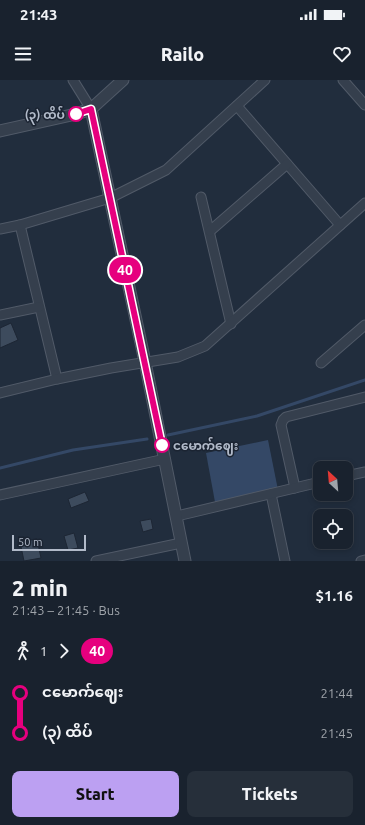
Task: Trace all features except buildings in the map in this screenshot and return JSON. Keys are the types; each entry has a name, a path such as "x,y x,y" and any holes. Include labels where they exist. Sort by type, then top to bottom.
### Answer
{"street":[{"path":"73,80 91,109 145,362 185,561"},
{"path":"0,131 76,114 91,109 123,80"},
{"path":"0,229 20,225 110,198 166,170 264,80"},
{"path":"344,80 365,105"},
{"path":"237,106 340,225"},
{"path":"210,231 287,164"},
{"path":"201,197 231,324"},
{"path":"0,393 57,379 178,357 205,346 365,203"},
{"path":"20,225 57,379"},
{"path":"0,315 39,307"},
{"path":"321,363 365,325"},
{"path":"295,488 282,425 283,420 286,417 365,397"},
{"path":"0,495 165,459"},
{"path":"353,475 365,472"},
{"path":"177,516 313,484"},
{"path":"271,494 285,561"},
{"path":"96,561 182,543"},
{"path":"361,561 365,560"}],"water":[{"path":"268,440 278,490 215,502 206,453"}],"waterway":[{"path":"168,435 257,416 365,380"},
{"path":"0,468 73,450 147,439"}],"bus line":[{"name":"40","path":"76,114 91,109 162,445"}],"place":[{"name":"(၃) ထိပ်","path":"76,114"},
{"name":"ငမောက်ဈေး","path":"162,445"}]}
